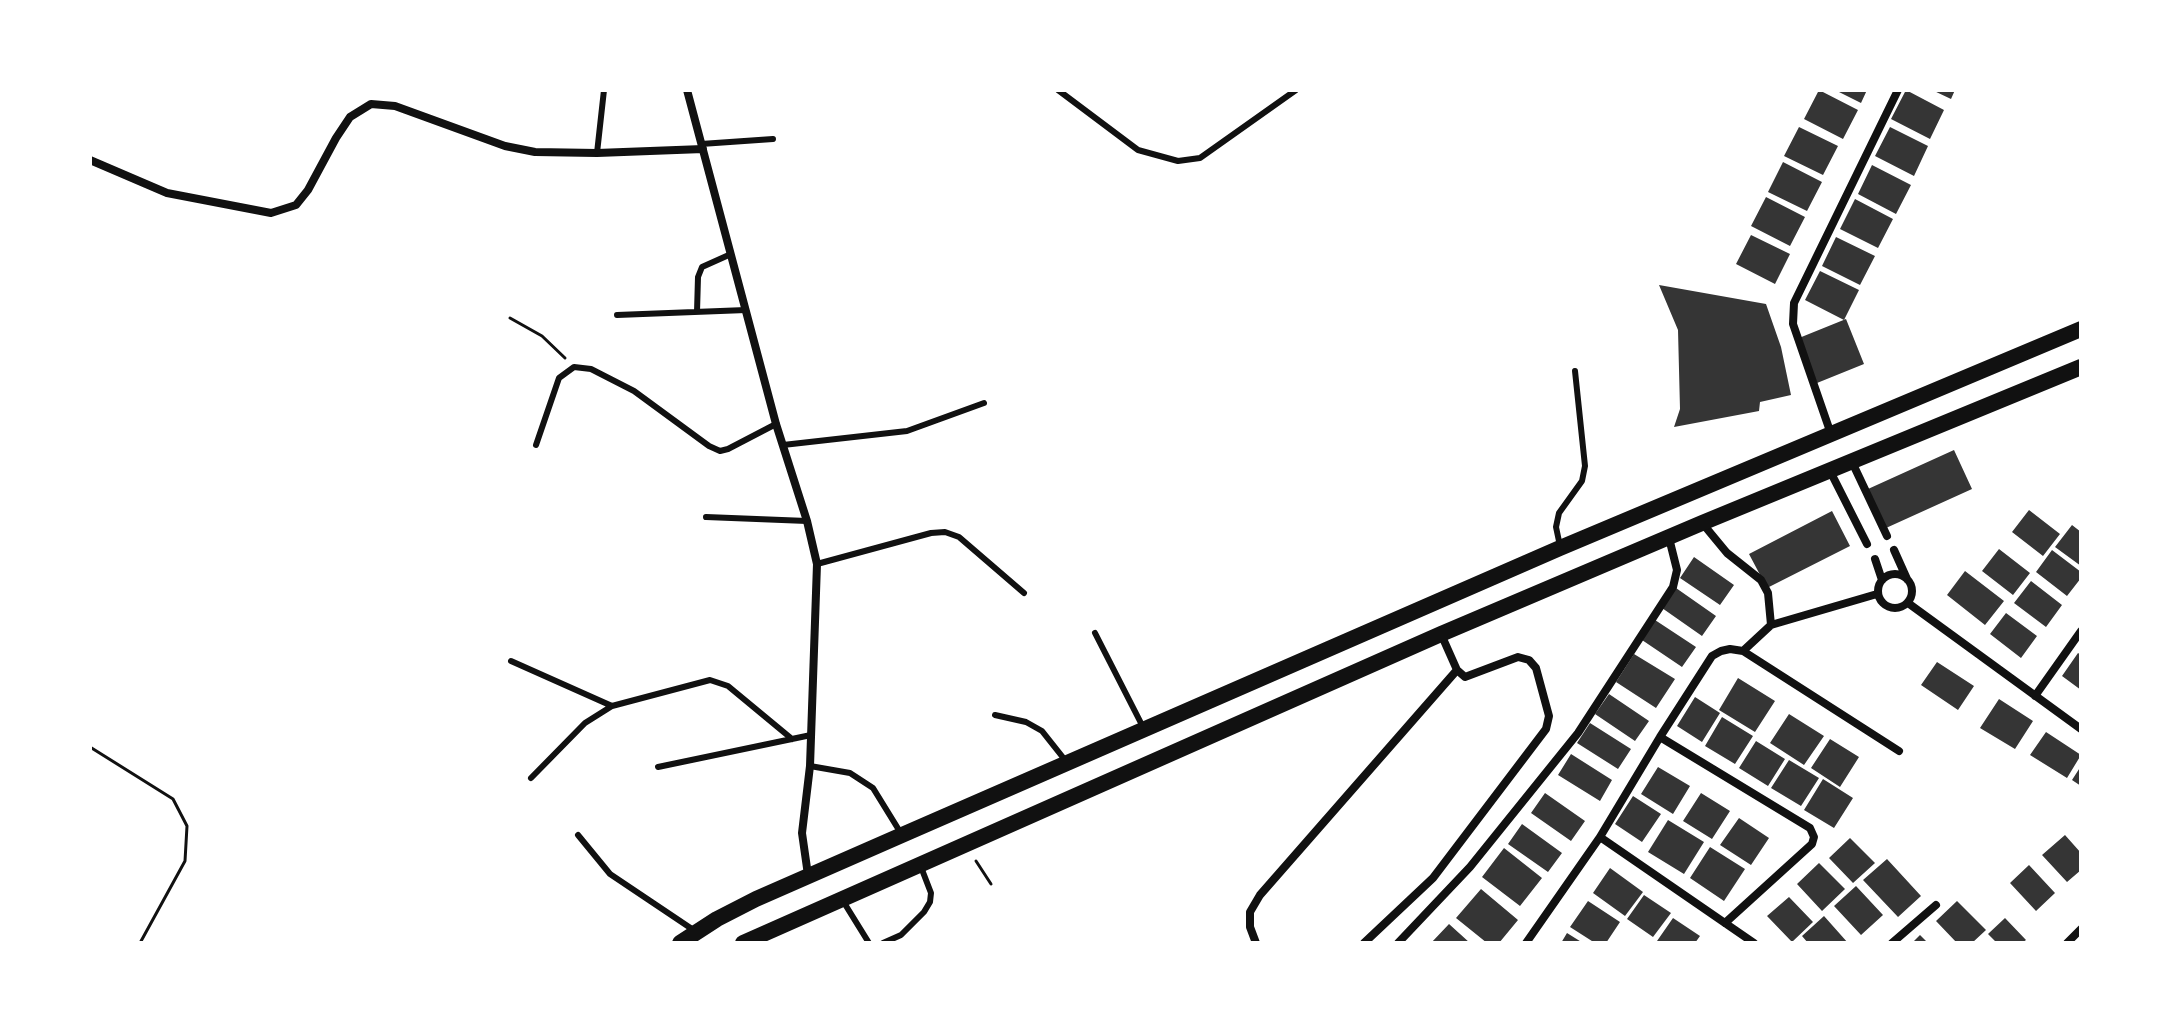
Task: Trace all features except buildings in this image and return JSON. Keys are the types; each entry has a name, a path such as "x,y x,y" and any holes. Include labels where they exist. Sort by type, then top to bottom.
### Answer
{"main road":[{"path":"680,943 756,899 808,876 1560,548 2081,329"},
{"path":"743,943 1441,634 2081,367"}],"street":[{"path":"687,90 776,424 807,521 817,564 810,766 802,833 808,876"},
{"path":"1831,434 1793,324 1794,303 1898,90"},
{"path":"90,160 167,193 271,213 296,205 350,117 371,104 395,106 505,146 535,152 597,153 702,146"},
{"path":"1852,462 1887,536"},
{"path":"1830,471 1867,544"},
{"path":"1702,523 1727,553 1761,580 1768,593 1771,625"},
{"path":"1398,943 1470,867 1578,733 1673,587 1677,570 1669,537"},
{"path":"1894,550 1912,591 1908,603"},
{"path":"1875,559 1882,580 1877,594 1880,601 1894,608 1908,603"},
{"path":"1882,580 1890,575 1907,579"},
{"path":"1743,651 1771,625 1877,594"},
{"path":"1908,603 2081,729"},
{"path":"2035,696 2081,631"},
{"path":"1364,943 1433,878 1546,729 1549,716 1536,668 1529,660 1518,657 1465,677 1457,670 1441,634"},
{"path":"1526,943 1600,837 1712,656 1730,649 1743,651 1899,751"},
{"path":"1256,943 1250,927 1250,912 1260,895 1457,670"},
{"path":"1660,737 1810,828 1814,837 1812,844 1725,923"},
{"path":"1600,837 1754,943"},
{"path":"1892,943 1936,905"},
{"path":"2067,943 2081,929"}],"lane":[{"path":"597,153 604,90"},
{"path":"1058,90 1138,150 1178,161 1200,158 1296,90"},
{"path":"702,146 773,139"},
{"path":"697,312 698,277 702,267 731,254"},
{"path":"617,315 746,310"},
{"path":"536,445 559,378 574,367 591,369 634,391 720,451 776,424"},
{"path":"1560,548 1556,527 1559,513 1582,481 1585,466 1575,371"},
{"path":"783,445 907,431 984,403"},
{"path":"706,517 807,521"},
{"path":"817,564 931,533 945,532 959,537 1024,593"},
{"path":"1095,633 1144,729"},
{"path":"511,661 612,706"},
{"path":"531,778 585,723 612,706 710,680 728,686 792,739"},
{"path":"995,715 1026,722 1042,731 1067,763"},
{"path":"658,767 811,735"},
{"path":"810,766 850,773 873,788 902,835"},
{"path":"578,835 610,874 697,932"},
{"path":"883,943 901,935 930,902 931,893 920,864"},
{"path":"841,898 869,943"}],"path":[{"path":"510,318 542,336 574,367"},
{"path":"90,747 173,799 187,826 185,861 140,943"},
{"path":"965,844 991,884"}]}
